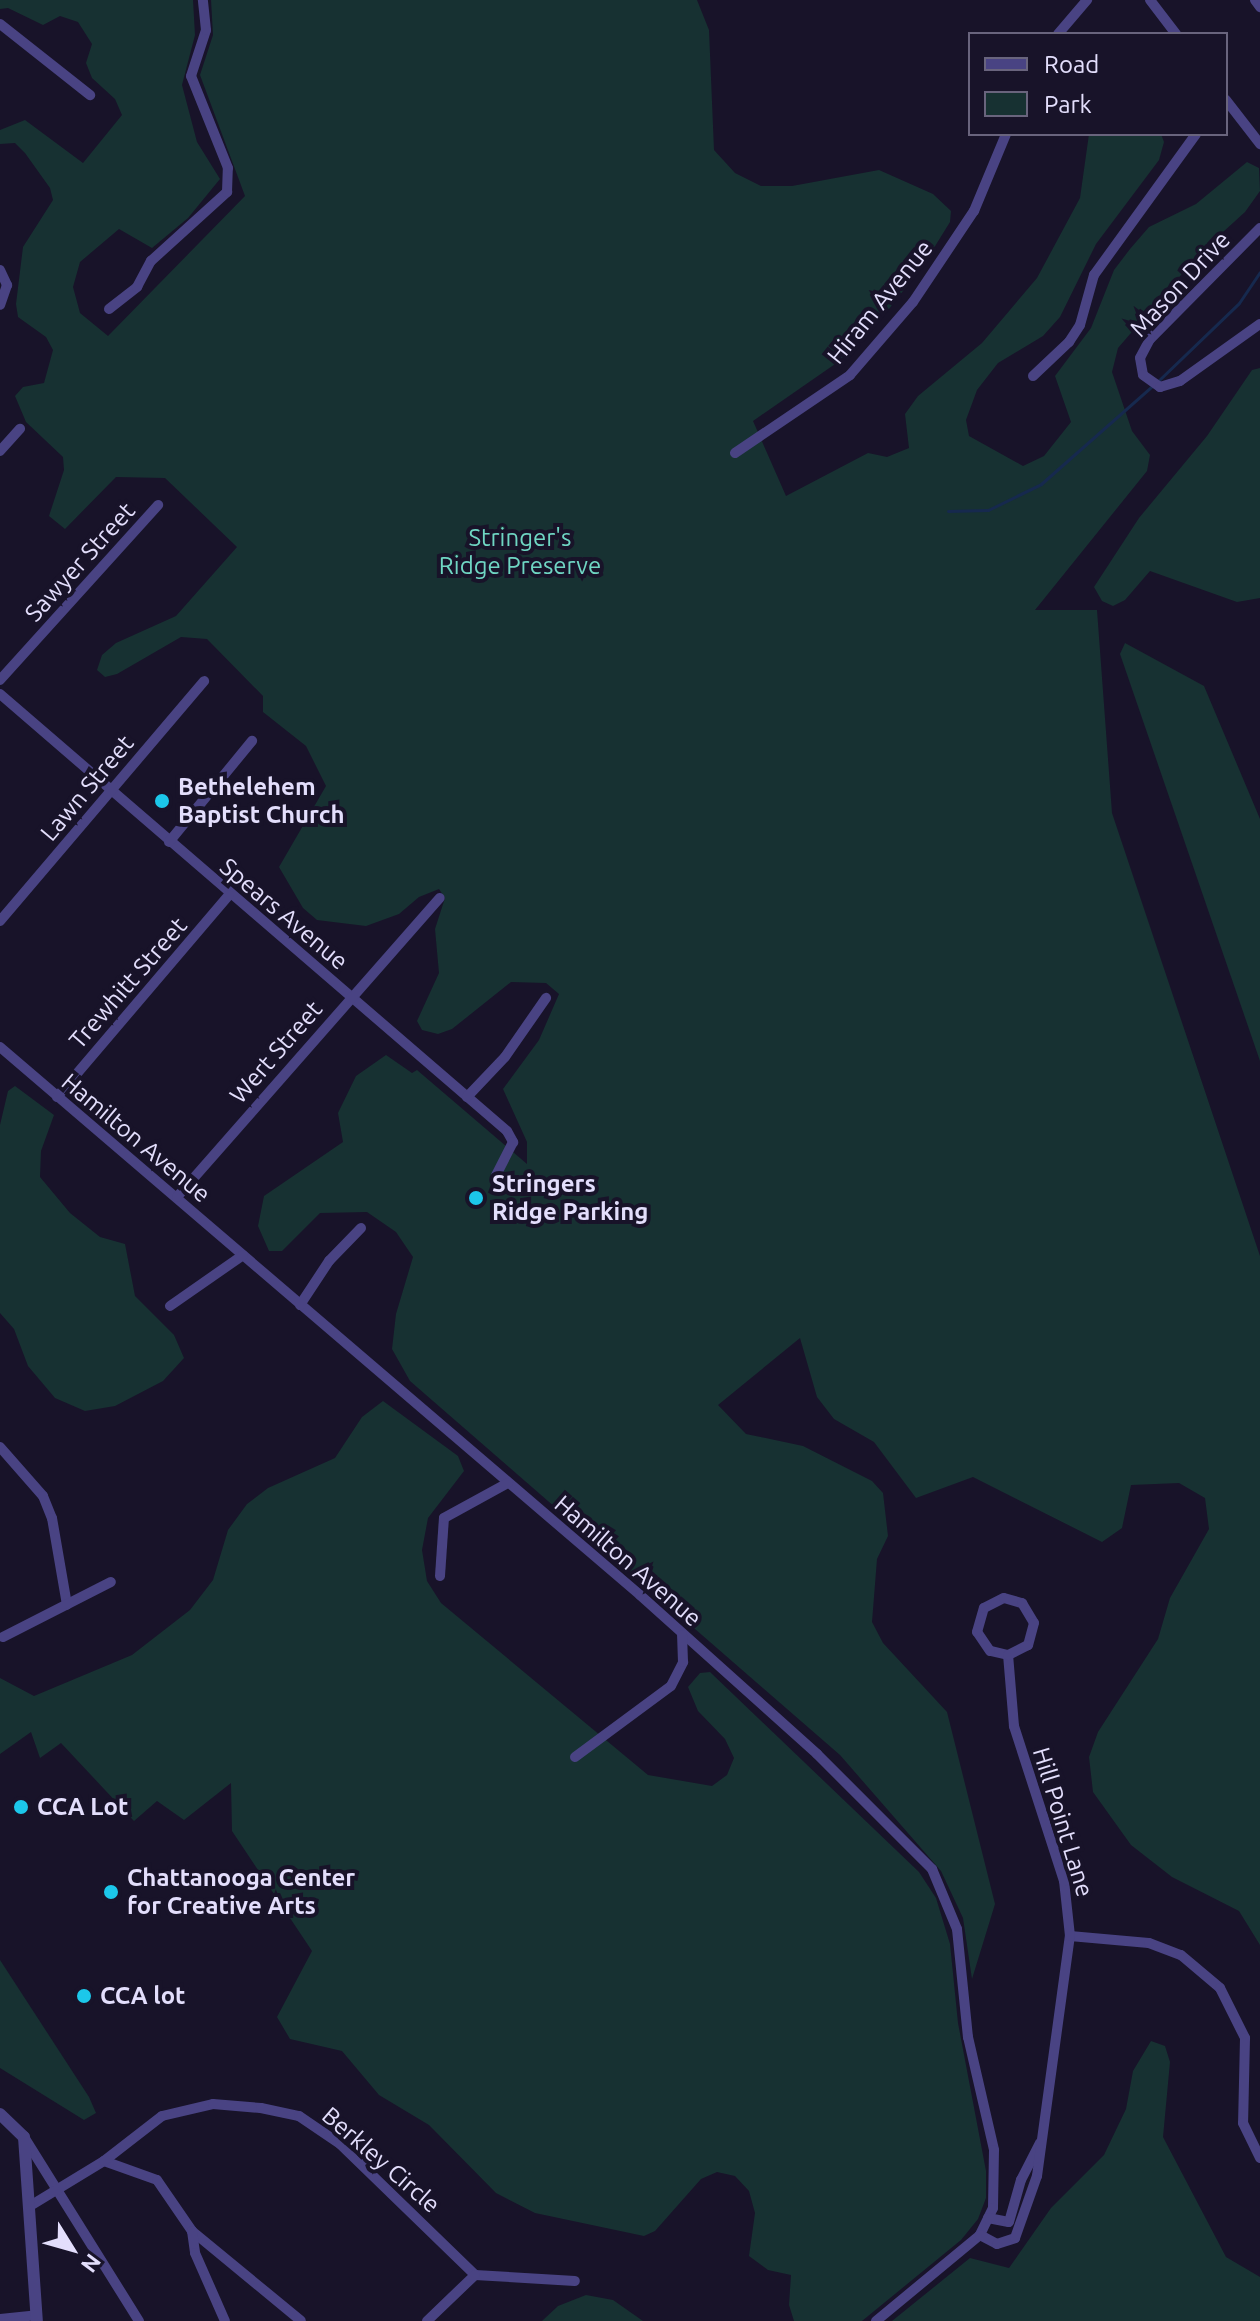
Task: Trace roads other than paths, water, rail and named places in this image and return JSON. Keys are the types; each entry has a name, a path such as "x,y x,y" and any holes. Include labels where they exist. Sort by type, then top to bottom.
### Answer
{"street":[{"path":"109,309 137,287 151,261 221,199 230,181 228,168 191,76 206,30 203,0"},
{"path":"1060,32 1087,0"},
{"path":"1150,0 1174,32"},
{"path":"1255,0 1260,7"},
{"path":"0,24 90,95"},
{"path":"1228,103 1260,144"},
{"name":"Hiram Avenue","path":"735,453 850,375 913,302 974,211 1005,136"},
{"path":"1033,376 1069,342 1080,325 1094,275 1195,136"},
{"name":"Mason Drive","path":"1260,228 1150,339 1140,358 1143,375 1160,387 1180,381 1260,324"},
{"path":"0,270 7,285 0,305"},
{"path":"0,451 20,429"},
{"name":"Sawyer Street","path":"0,680 158,505"},
{"name":"Lawn Street","path":"0,921 204,681"},
{"name":"Spears Avenue","path":"0,694 229,895 467,1097 513,1142 496,1175"},
{"path":"169,842 252,741"},
{"name":"Trewhitt Street","path":"57,1097 229,895"},
{"name":"Wert Street","path":"177,1197 350,996 440,898"},
{"path":"467,1097 514,1046 546,998"},
{"name":"Hamilton Avenue","path":"0,1047 508,1483 817,1754 940,1881 957,1929 968,2037 994,2150 996,2179 988,2218 980,2235"},
{"path":"300,1305 329,1261 361,1228"},
{"path":"170,1306 243,1255"},
{"path":"0,1447 43,1496 52,1518 67,1605"},
{"path":"440,1576 444,1518 508,1483"},
{"path":"3,1637 111,1582"},
{"path":"1007,1598 1027,1607 1034,1626 1028,1645 1008,1655 985,1647 977,1628 986,1606 1007,1598"},
{"path":"575,1757 671,1686 683,1662 682,1635"},
{"name":"Hill Point Lane","path":"980,2235 992,2243 1011,2242 1019,2202 1040,2143 1070,1936 1064,1881 1014,1726 1008,1655"},
{"path":"1070,1936 1142,1941 1167,1949 1220,1988 1245,2038 1243,2123 1260,2158"},
{"name":"Berkley Circle","path":"30,2206 59,2192 162,2116 213,2104 299,2116 340,2144 475,2275"},
{"path":"0,2114 24,2137 139,2321"},
{"path":"0,2319 37,2318 24,2137"},
{"path":"104,2161 157,2180 173,2196 192,2231 195,2253 225,2321"},
{"path":"988,2218 1009,2222 1019,2202"},
{"path":"192,2231 301,2321"},
{"path":"876,2321 980,2235"},
{"path":"427,2321 475,2275 575,2281"}],"waterway":[{"path":"1158,381 1239,303 1260,272"},
{"path":"948,511 988,510 1041,484 1152,386"}],"place":[{"name":"Bethelehem Baptist Church","path":"162,801"},
{"name":"Stringers Ridge Parking","path":"476,1198"},
{"name":"CCA Lot","path":"21,1807"},
{"name":"Chattanooga Center for Creative Arts","path":"111,1892"},
{"name":"CCA lot","path":"84,1996"}],"park label":[{"name":"Stringer's Ridge Preserve","path":"520,552"}]}
